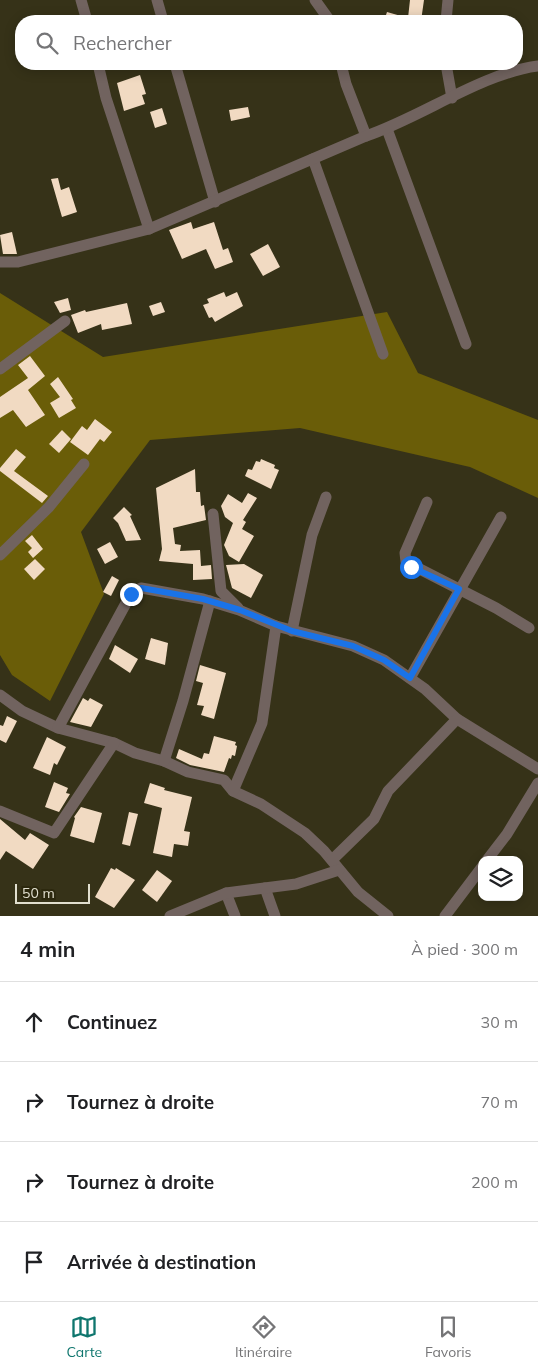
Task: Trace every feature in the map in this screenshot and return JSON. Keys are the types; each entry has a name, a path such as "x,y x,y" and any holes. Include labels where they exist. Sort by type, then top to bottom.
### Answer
{"street":[{"path":"82,0 86,15"},
{"path":"157,0 161,15"},
{"path":"315,0 326,15"},
{"path":"447,15 448,0"},
{"path":"523,69 538,66"},
{"path":"99,70 106,98 149,229"},
{"path":"177,70 215,202"},
{"path":"342,70 366,136"},
{"path":"447,70 452,98"},
{"path":"0,262 18,262 149,229 366,136 387,129 503,74 520,70"},
{"path":"387,129 466,344"},
{"path":"313,159 384,354"},
{"path":"0,369 65,322"},
{"path":"0,555 50,507 84,464"},
{"path":"292,631 312,535 326,497"},
{"path":"427,502 405,553 406,562 496,608 529,628"},
{"path":"214,514 220,591 240,610"},
{"path":"410,678 501,517"},
{"path":"58,728 131,594 135,590 147,589 210,601 240,610 276,626 353,646 384,660 410,678 457,719 538,769"},
{"path":"164,760 183,701 210,601"},
{"path":"233,791 262,723 276,626"},
{"path":"1,698 22,711 58,728 114,743 135,753 164,760 188,772 224,780 233,791 262,804 305,833 358,892 388,916"},
{"path":"170,916 226,893 296,884 335,865 374,819 388,791 457,719"},
{"path":"0,811 54,833 114,743"},
{"path":"490,856 507,834 538,783"},
{"path":"445,916 478,872"},
{"path":"264,888 275,916"},
{"path":"226,893 235,916"}],"shaded area":[{"path":"0,293 103,357 387,312 418,373 538,420 538,498 470,467 300,428 150,440 81,532 104,594 50,701 12,675 0,655"}],"building":[{"path":"410,0 424,0 422,15 408,15"},
{"path":"387,12 398,15 386,15"},
{"path":"140,75 146,94 142,95 145,104 124,111 117,83"},
{"path":"248,107 250,117 231,121 229,110"},
{"path":"162,108 167,124 155,128 150,112"},
{"path":"58,178 61,190 69,187 77,212 62,217 51,179"},
{"path":"191,222 193,229 214,222 223,250 228,248 233,262 215,269 206,249 182,259 169,230"},
{"path":"12,232 17,254 3,254 0,235"},
{"path":"268,244 280,267 263,276 250,254"},
{"path":"224,292 226,297 237,292 243,306 215,322 212,317 209,318 203,305 209,303 207,299"},
{"path":"68,298 71,310 60,313 54,302"},
{"path":"161,302 165,312 153,316 149,306"},
{"path":"127,303 132,324 102,330 101,324 78,333 71,315 85,310 86,312"},
{"path":"30,356 45,376 28,390 45,415 26,427 13,410 0,418 0,397 28,378 18,365"},
{"path":"58,377 73,399 71,400 76,408 59,418 50,403 60,397 50,384"},
{"path":"95,419 112,432 104,442 100,439 88,455 70,442 82,426 87,430"},
{"path":"62,430 71,439 59,453 49,444"},
{"path":"16,449 26,457 14,471 48,496 42,503 0,471 0,468"},
{"path":"261,459 275,465 274,468 279,470 271,489 245,476 248,469 252,470 256,461 260,462"},
{"path":"195,469 196,492 200,492 201,506 204,505 206,520 173,528 175,544 181,545 180,551 200,550 201,566 211,565 212,579 193,580 193,564 159,561 162,549 156,488"},
{"path":"248,493 257,498 243,520 246,522 242,529 254,536 239,562 229,556 224,545 233,523 225,517 221,506 228,494 242,503"},
{"path":"124,507 132,515 130,516 141,540 126,541 118,523 113,518"},
{"path":"32,535 43,549 33,558 28,552 32,548 25,541"},
{"path":"110,542 118,557 105,564 97,549"},
{"path":"35,559 45,569 34,580 24,569"},
{"path":"244,564 263,575 251,598 232,588 226,565"},
{"path":"112,576 119,580 111,596 103,592"},
{"path":"151,638 168,643 165,665 145,659"},
{"path":"115,645 138,659 130,673 109,659"},
{"path":"200,665 226,673 214,719 201,715 204,706 197,705 203,683 196,681"},
{"path":"83,698 88,701 90,698 103,705 91,727 70,722"},
{"path":"7,716 17,721 6,743 0,740 0,725 3,726"},
{"path":"214,736 236,742 235,756 232,755 231,759 229,758 224,772 190,765 176,758 179,749 202,759 204,753 209,754"},
{"path":"47,737 66,747 57,765 54,763 50,775 33,768"},
{"path":"54,782 68,788 66,793 70,794 59,812 45,807"},
{"path":"150,783 165,788 164,790 192,797 184,831 190,832 188,846 174,844 172,857 153,853 162,808 144,803"},
{"path":"81,807 102,813 94,843 70,836 74,817"},
{"path":"129,812 138,814 130,846 122,844"},
{"path":"0,819 25,840 30,833 49,845 33,869 6,851 0,860"},
{"path":"111,868 115,870 116,868 135,880 114,908 95,897"},
{"path":"157,870 172,881 157,902 142,890"}],"route":[{"path":"131,594 141,588 203,599 240,610 276,626 353,646 384,660 410,678 459,589 411,567"}]}
